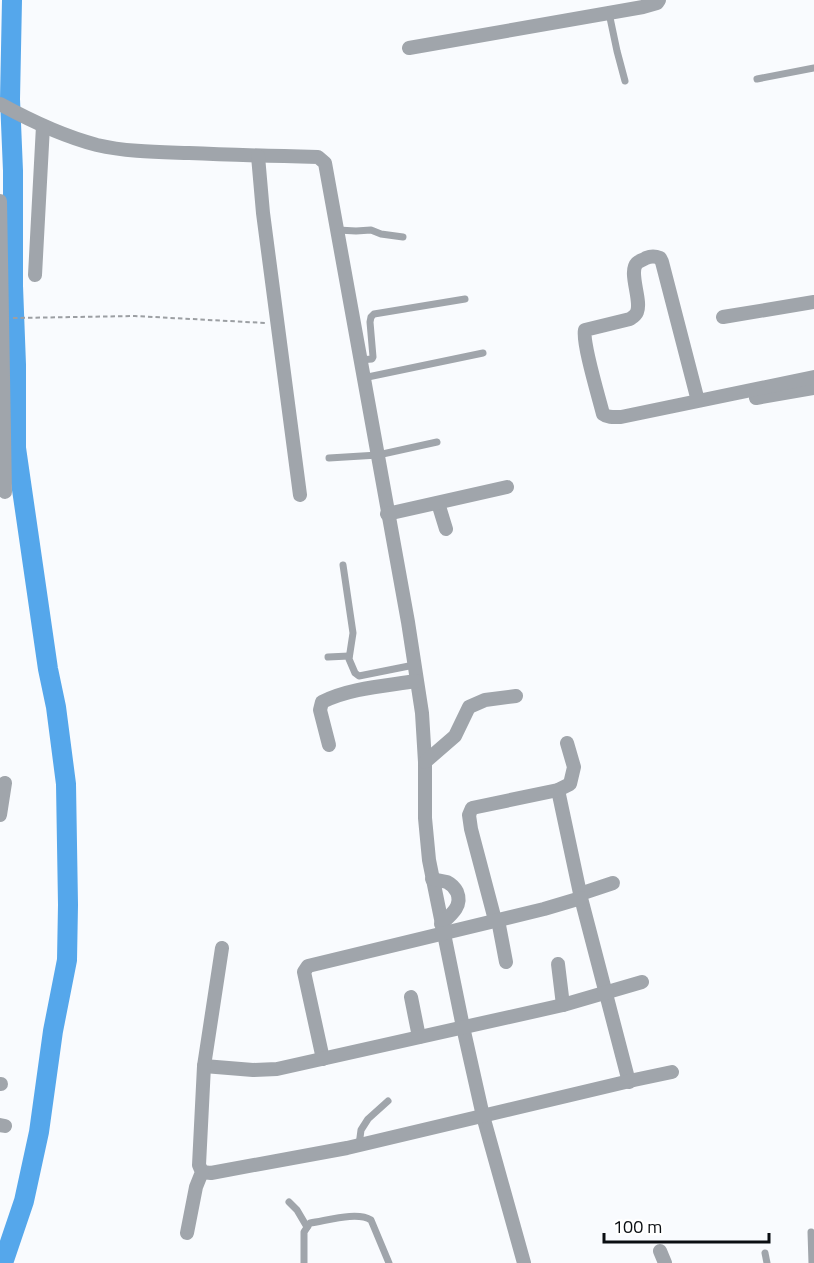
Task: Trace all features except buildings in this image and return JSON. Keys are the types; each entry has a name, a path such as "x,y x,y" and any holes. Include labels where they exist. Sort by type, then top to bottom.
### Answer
{"street":[{"path":"409,48 644,7 657,3 659,0"},
{"path":"1,104 59,133 122,150 318,157 325,163 408,622 422,713 425,818 432,879 483,1116 524,1263"},
{"path":"35,275 43,126"},
{"path":"258,156 263,213 300,495"},
{"path":"0,201 5,492"},
{"path":"698,400 662,262 655,256 645,259 637,263 634,269 638,304 638,311 635,315 630,319 585,330 584,334 603,414 609,417 621,417 814,377"},
{"path":"723,317 814,302"},
{"path":"742,400 814,388"},
{"path":"387,514 507,487"},
{"path":"438,502 446,529"},
{"path":"329,745 320,711 322,702 354,691 416,681"},
{"path":"424,762 455,736 469,707 485,700 516,696"},
{"path":"506,962 469,815 472,808 558,790 570,784 574,767 567,743"},
{"path":"0,815 5,783"},
{"path":"558,790 580,896 628,1082"},
{"path":"432,879 453,886 459,900 454,912 442,928"},
{"path":"323,1059 304,972 308,966 442,928 497,920 580,896 613,883"},
{"path":"187,1233 196,1187 202,1172 199,1165 204,1066 222,948"},
{"path":"558,964 562,1005"},
{"path":"204,1066 253,1070 277,1069 562,1005 642,982"},
{"path":"411,997 419,1037"},
{"path":"202,1172 211,1173 359,1146 672,1072"}],"lane":[{"path":"609,13 625,81"},
{"path":"757,79 814,68"},
{"path":"338,230 371,230 381,234 404,237"},
{"path":"360,360 373,357 370,322 374,314 465,298"},
{"path":"363,378 483,353"},
{"path":"329,458 378,455 437,442"},
{"path":"343,565 353,633 349,659 355,673 359,675 414,665"},
{"path":"328,657 349,656"},
{"path":"359,1146 361,1130 368,1119 387,1101"},
{"path":"289,1202 297,1210 307,1227"},
{"path":"304,1263 304,1232 310,1223 365,1216 371,1220 389,1263"},
{"path":"812,1232 812,1263"},
{"path":"765,1253 767,1263"}],"path":[{"path":"22,318 135,316 268,324"}],"waterway":[{"path":"3,1263 24,1201 39,1132 53,1031 67,960 68,905 66,784 16,448 10,99 12,0"}]}
